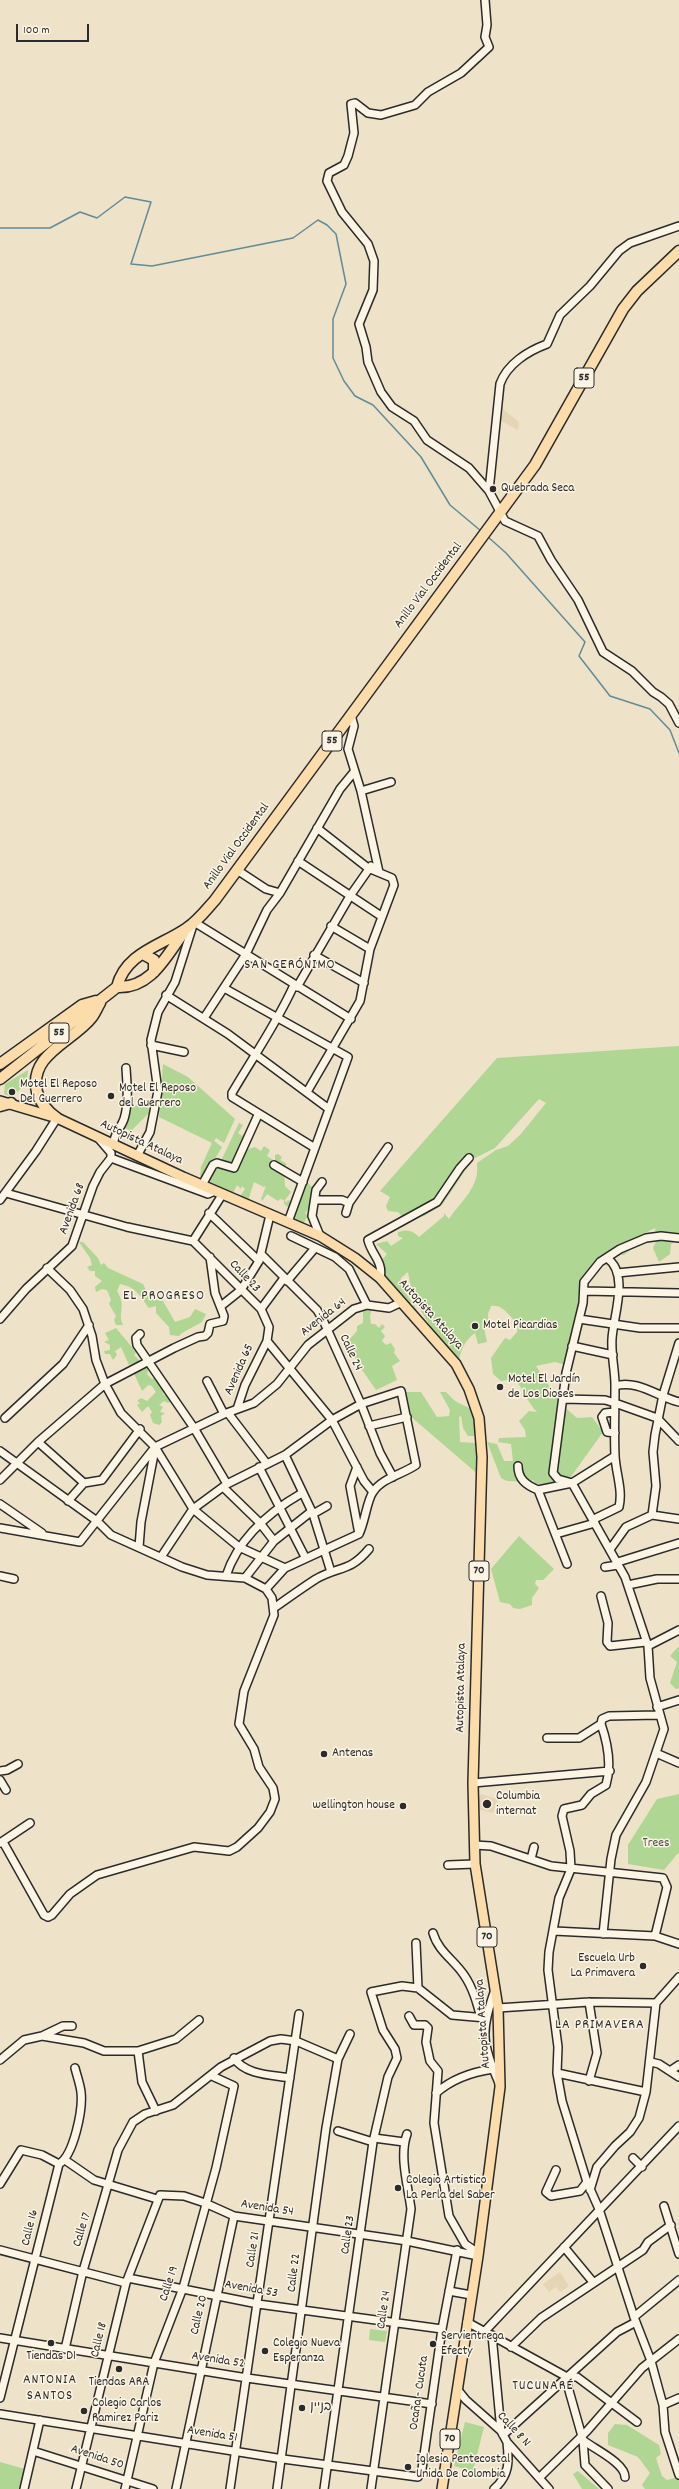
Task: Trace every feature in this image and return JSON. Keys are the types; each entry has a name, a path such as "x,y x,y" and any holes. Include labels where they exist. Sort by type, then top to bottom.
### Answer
{"highway":[{"name":"Anillo Vial Occidental","path":"117,987 138,984 154,972 190,925 215,900 498,516 553,436 614,321 638,291 679,251"},
{"name":"Anillo Vial Occidental","path":"0,1079 117,987 126,967 143,954 190,925"},
{"path":"143,954 154,960 154,972"},
{"path":"0,1064 82,1005 102,999"},
{"path":"57,1118 45,1108 38,1095 36,1080 40,1065 92,1017 102,999"},
{"path":"0,1106 11,1103"}],"main road":[{"name":"70","path":"0,1101 11,1103 57,1118"},
{"name":"Autopista Atalaya","path":"57,1118 202,1186 320,1236 346,1251 380,1278 456,1364 469,1389 479,1418 482,1465 474,1782 474,1845 475,1864 496,1988 500,2087 478,2255 442,2489"}],"street":[{"path":"485,0 487,10 485,37 489,44 488,50 461,73 428,92 415,105 381,115 368,113 355,103 351,104 354,133 348,156 344,165 329,173 327,181 342,212 368,244 374,261 373,290 359,324 366,347 368,362 381,392 392,407 414,421 427,440 469,468 489,491 498,516 511,525 533,532 538,536 551,560 578,600 603,652 632,671 653,692 661,697 679,723"},
{"path":"489,491 500,384 503,374 522,358 547,344 560,315 590,286 619,251 630,243 679,226"},
{"path":"350,715 354,726 347,746 361,791 379,872"},
{"path":"204,1018 246,954 267,910 280,893 340,789 354,772"},
{"path":"361,791 391,782"},
{"path":"307,1092 351,1019 360,1001 370,950 394,881 379,872 368,868 317,828"},
{"path":"298,861 381,916"},
{"path":"315,1148 258,1115 236,1100 232,1093 266,1034 279,1018 314,955 350,896 368,868 377,862"},
{"path":"237,870 266,888 280,893"},
{"path":"137,1156 150,1132 158,1091 151,1045 158,1012 166,995 175,982 190,925 246,954 351,1019"},
{"path":"332,926 370,950"},
{"path":"314,955 364,983"},
{"path":"224,988 348,1057 288,1222"},
{"path":"166,995 204,1018 329,1109"},
{"path":"151,1045 184,1052"},
{"path":"113,1145 114,1133 124,1119 126,1107 126,1068"},
{"path":"0,1111 11,1103"},
{"path":"202,1186 213,1165 217,1163 234,1168 258,1115"},
{"path":"0,1200 57,1118"},
{"path":"97,1137 111,1153 111,1158 208,1194 219,1193"},
{"path":"346,1213 347,1202 388,1147"},
{"name":"Avenida 68","path":"0,1319 47,1268 72,1246 82,1213 100,1172 111,1158"},
{"path":"380,1278 382,1270 368,1240 437,1202 460,1168 469,1158"},
{"path":"274,1165 303,1182"},
{"path":"320,1236 312,1216 316,1190 322,1182"},
{"path":"6,1193 82,1213 127,1227 193,1241 219,1193"},
{"path":"315,1203 347,1202"},
{"name":"Calle 24","path":"209,1213 317,1310 393,1476"},
{"path":"221,1306 241,1290 260,1258 270,1215"},
{"path":"290,1236 335,1257 349,1269 367,1305"},
{"path":"603,1934 609,1871 616,1835 646,1782 664,1729 658,1715 650,1678 647,1644 628,1585 611,1548 572,1483 558,1479 552,1471 572,1346 580,1319 584,1282 592,1270 620,1248 646,1238 661,1236 679,1238"},
{"name":"Calle 23","path":"193,1241 261,1309 268,1327 267,1341"},
{"path":"261,1309 285,1280 315,1248"},
{"path":"0,1480 38,1442 105,1384 184,1343 205,1336 208,1333 210,1324 223,1321 224,1316 215,1293 210,1257"},
{"path":"556,1534 594,1521 619,1507 621,1497 615,1456 615,1386 612,1355 614,1324 619,1293 618,1273 612,1262 607,1258"},
{"path":"618,1273 679,1267"},
{"path":"47,1268 70,1290 83,1308 89,1325 96,1360 105,1384 121,1413 140,1429 155,1447 192,1508 239,1547 284,1568"},
{"path":"584,1291 619,1293 679,1293"},
{"name":"Avenida 64","path":"155,1447 226,1413 254,1403 277,1384 290,1370 308,1345 354,1309 367,1305 389,1308 402,1302"},
{"path":"580,1319 654,1330 679,1328"},
{"path":"6,1418 63,1364 89,1325"},
{"path":"140,1334 136,1341 194,1428 225,1485 260,1523 274,1541"},
{"path":"267,1341 332,1420 357,1468 373,1492"},
{"name":"Avenida 65","path":"237,1409 245,1385 267,1341"},
{"path":"572,1346 612,1355"},
{"path":"652,1516 656,1486 653,1452 657,1418 678,1348"},
{"path":"207,1381 226,1413 267,1464"},
{"path":"615,1386 623,1383 663,1395 679,1402"},
{"path":"161,1557 192,1508 225,1485 285,1455 332,1420 361,1404 401,1391 416,1465 393,1476 373,1492 365,1522 359,1534 305,1557 284,1568 266,1589"},
{"path":"563,1399 605,1400 615,1403 657,1418 679,1440"},
{"path":"614,1412 605,1413 602,1417 607,1432 615,1433"},
{"path":"369,1426 407,1417"},
{"path":"68,1501 84,1483 102,1480 140,1429"},
{"path":"38,1442 84,1483"},
{"path":"0,1528 44,1534 80,1542 155,1447"},
{"path":"139,1547 141,1522 155,1447"},
{"path":"0,1451 97,1521 111,1535 161,1557 208,1575 245,1578 266,1589 274,1608 271,1626 244,1691 239,1724 254,1749 260,1768 273,1788 275,1799 270,1812 258,1828 237,1847 229,1851 194,1847 97,1875 70,1894 52,1915 48,1916 44,1915 1,1843 30,1823"},
{"path":"285,1455 302,1493 313,1512 331,1572"},
{"path":"518,1466 518,1474 524,1483 538,1490 572,1483 615,1456"},
{"path":"259,1467 292,1528 305,1557"},
{"path":"357,1468 350,1486 359,1534"},
{"path":"538,1490 567,1564"},
{"path":"226,1576 230,1562 239,1547 260,1523 280,1506 302,1493"},
{"path":"0,1504 44,1534"},
{"path":"245,1578 274,1541 313,1512 327,1506"},
{"path":"611,1548 626,1528 652,1516 679,1519"},
{"path":"605,1568 679,1543"},
{"path":"274,1608 331,1572 351,1566 369,1548"},
{"path":"0,1576 14,1579"},
{"path":"628,1585 657,1579 679,1579"},
{"path":"601,1596 608,1623 607,1642 610,1646 647,1644 679,1630"},
{"path":"657,1707 679,1700"},
{"path":"658,1715 609,1716 602,1719 601,1724 606,1738 610,1772 606,1785 591,1794 582,1805 564,1809 563,1812 570,1851 571,1869 559,1898 549,1952 548,1970 551,2004 558,2047 557,2073 562,2101 587,2182 599,2209 635,2320 651,2361 663,2405 665,2432 679,2475"},
{"path":"547,1738 579,1738 601,1724"},
{"path":"656,1753 679,1763"},
{"path":"0,1771 7,1770 18,1764"},
{"path":"474,1782 610,1772"},
{"path":"0,1780 6,1790"},
{"path":"474,1845 491,1846 531,1859 571,1869 609,1871 662,1878 667,1882 655,1936"},
{"path":"531,1859 534,1847"},
{"path":"448,1865 475,1864"},
{"path":"554,1931 655,1936 679,1944"},
{"path":"433,1933 440,1948 464,1975 478,2002 483,2018 486,2052 500,2087"},
{"path":"416,1943 418,1988 452,2015 483,2018"},
{"path":"591,2192 597,2167 615,2146 630,2132 636,2122 646,2092 651,2062 656,2003 679,1976"},
{"name":"Calle 23","path":"324,2489 329,2465 374,2140 388,2077 397,2058 395,2049 383,2030 371,1992 402,1986 418,1988"},
{"path":"483,2018 496,1988"},
{"path":"589,2002 597,2053 589,2081"},
{"path":"498,2008 589,2002 656,2003"},
{"name":"Calle 21","path":"230,2489 270,2223 299,2014"},
{"path":"408,2016 414,2024 425,2025 428,2028 426,2042 430,2061 438,2071 434,2123 449,2216 466,2244 478,2255"},
{"path":"42,2036 84,2043 104,2051 138,2051 176,2039 199,2020"},
{"path":"0,2060 24,2040 42,2036 63,2026 72,2026"},
{"name":"Calle 22","path":"277,2489 283,2459 313,2227 338,2059 350,2034"},
{"path":"138,2051 142,2082 156,2111 179,2101 234,2058 270,2041 281,2039 296,2041 338,2059"},
{"path":"234,2058 245,2070 290,2078"},
{"path":"651,2062 679,2077"},
{"path":"670,2071 679,2065"},
{"name":"Calle 16","path":"0,2398 62,2162 72,2146 81,2094 75,2068"},
{"path":"436,2093 453,2081 467,2075 493,2069"},
{"path":"557,2073 646,2092"},
{"name":"Calle 19","path":"125,2489 154,2363 183,2288 206,2203 234,2086 212,2076"},
{"name":"Calle 17","path":"65,2349 83,2271 110,2183 118,2150 133,2122 156,2111"},
{"path":"485,2330 679,2126"},
{"path":"338,2131 374,2140 404,2142"},
{"name":"Calle 24","path":"371,2489 411,2209 404,2142 406,2134"},
{"path":"0,2184 21,2150 37,2153 62,2162 94,2180 110,2183 157,2199"},
{"path":"633,2158 642,2166"},
{"path":"556,2170 546,2192 551,2196 580,2191 591,2192"},
{"path":"580,2191 587,2182"},
{"name":"Avenida 54","path":"157,2199 162,2194 184,2196 206,2203 234,2216 270,2223 313,2227 407,2241 478,2255"},
{"name":"Calle 18","path":"76,2489 127,2280 157,2199"},
{"path":"664,2206 679,2254"},
{"name":"Calle 20","path":"176,2489 200,2370 234,2216"},
{"path":"511,2347 540,2318 643,2250 648,2242 671,2225"},
{"path":"564,2247 593,2282"},
{"name":"Avenida 53","path":"0,2250 83,2271 127,2280 183,2288 258,2304 442,2329"},
{"name":"Ocaña - Cucuta","path":"420,2476 432,2404 442,2329 457,2250"},
{"path":"504,2436 617,2332 635,2320 679,2280"},
{"path":"449,2291 471,2295"},
{"path":"467,2322 485,2330 511,2347 567,2377 577,2377 637,2422"},
{"path":"492,2336 509,2467"},
{"name":"Avenida 52","path":"0,2338 247,2378 432,2404"},
{"path":"540,2477 582,2437 631,2379 679,2339"},
{"path":"567,2377 582,2437 585,2465 608,2489"},
{"name":"Calle 8 N","path":"457,2389 466,2400 504,2436 549,2489"},
{"path":"663,2405 679,2398"},
{"name":"Avenida 51","path":"0,2414 283,2459 374,2472 420,2476"},
{"path":"24,2489 40,2420"},
{"path":"582,2437 616,2462 624,2472 625,2477"},
{"name":"Avenida 50","path":"34,2450 153,2489"},
{"path":"495,2489 503,2480 509,2467 521,2456"}],"shaded area":[{"path":"503,409 519,422 518,430 501,421"},
{"name":"Columbia internat","path":"480,1794 498,1799 493,1813 477,1809"},
{"path":"560,2272 569,2286 560,2292 556,2287 549,2292 543,2284"}],"green space":[{"path":"679,1046 679,1239 671,1244 670,1254 659,1262 653,1248 657,1239 655,1228 641,1235 636,1245 624,1255 616,1254 591,1269 566,1365 555,1362 536,1366 561,1404 577,1418 592,1417 603,1432 565,1485 539,1489 539,1484 536,1485 533,1480 530,1482 507,1481 501,1478 487,1442 497,1444 504,1461 513,1461 511,1444 498,1442 499,1438 526,1437 525,1430 519,1421 529,1411 537,1412 515,1379 501,1381 493,1374 491,1358 505,1338 510,1340 517,1332 518,1324 503,1309 496,1306 491,1306 488,1314 489,1327 484,1328 487,1342 478,1344 475,1333 468,1339 464,1346 458,1363 420,1310 410,1290 418,1300 421,1297 411,1288 408,1272 401,1278 400,1284 417,1310 414,1310 386,1282 382,1260 387,1254 376,1244 387,1241 391,1246 403,1238 398,1236 398,1232 404,1231 412,1232 419,1237 444,1216 444,1213 449,1219 473,1186 476,1179 477,1163 496,1150 508,1146 520,1135 546,1103 539,1099 495,1148 473,1159 442,1205 424,1216 400,1220 401,1215 398,1212 388,1211 386,1206 390,1197 380,1191 497,1058"},
{"path":"163,1064 188,1077 235,1119 224,1143 216,1138 214,1141 222,1147 203,1179 200,1177 201,1167 212,1143 159,1117"},
{"path":"28,1070 27,1079 12,1097 4,1094 5,1084"},
{"path":"144,1103 151,1111 131,1131 125,1128 132,1107"},
{"path":"239,1123 243,1125 238,1133 242,1136 244,1133 238,1159 245,1150 255,1147 261,1151 264,1146 270,1150 267,1156 275,1161 275,1155 278,1154 282,1157 280,1160 287,1164 284,1167 285,1186 291,1192 285,1200 286,1203 288,1200 291,1202 291,1209 284,1204 284,1200 280,1199 278,1201 267,1194 262,1201 261,1199 266,1186 264,1187 254,1182 248,1201 239,1198 245,1189 242,1186 241,1189 237,1185 233,1193 208,1181 214,1169 226,1167 219,1165"},
{"path":"307,1182 312,1187 309,1208 305,1213 308,1216 304,1222 309,1227 293,1220"},
{"path":"79,1242 83,1242 98,1258 101,1265 104,1263 108,1268 143,1284 150,1298 163,1301 175,1322 190,1317 195,1309 206,1314 202,1322 179,1336 170,1335 169,1327 156,1313 156,1306 149,1308 134,1290 120,1284 117,1291 122,1305 121,1320 123,1325 116,1325 114,1320 116,1316 109,1304 111,1300 107,1290 102,1289 96,1292 95,1287 102,1281 95,1276 95,1271 90,1271 87,1267 92,1265 90,1258"},
{"path":"368,1307 372,1307 370,1316 371,1324 375,1324 379,1328 382,1324 385,1327 381,1331 385,1336 382,1341 386,1345 391,1343 395,1349 394,1353 400,1361 392,1366 397,1380 376,1390 358,1364 347,1342 357,1331 357,1326 363,1323 363,1310"},
{"path":"116,1328 136,1352 134,1355 140,1361 129,1365 121,1347 115,1351 117,1355 113,1360 110,1354 105,1354 104,1351 110,1350 110,1345 104,1342 109,1340 105,1333"},
{"path":"145,1364 149,1367 147,1374 152,1379 157,1377 160,1382 157,1384 162,1385 165,1391 163,1395 168,1394 172,1401 168,1403 164,1401 159,1405 163,1407 160,1412 165,1413 161,1416 162,1422 159,1425 153,1423 150,1415 152,1412 148,1406 142,1412 137,1405 140,1403 137,1401 141,1398 147,1401 156,1392 152,1386 148,1385 142,1391 132,1369"},
{"path":"403,1392 421,1392 437,1417 449,1416 450,1410 440,1392 446,1392 455,1401 469,1408 474,1419 475,1436 468,1436 463,1428 461,1416 459,1417 460,1442 475,1443 480,1435 480,1476 409,1415"},
{"path":"519,1536 554,1569 543,1580 536,1580 535,1584 539,1588 532,1598 532,1605 520,1609 513,1608 510,1604 500,1602 491,1569"},
{"path":"679,1646 679,1688 676,1689 670,1683 677,1662 670,1656"},
{"name":"Trees","path":"679,1794 679,1852 664,1870 628,1864 628,1845 657,1799"},
{"path":"370,2329 387,2331 385,2342 369,2340"},
{"path":"465,2422 484,2427 473,2471 454,2466"},
{"path":"615,2424 627,2425 659,2445 661,2454 656,2458 662,2476 667,2480 679,2477 679,2489 645,2489 642,2485 650,2473 638,2457 608,2445 608,2433"},
{"path":"0,2462 25,2469 20,2489 0,2489"},
{"path":"578,2471 599,2489 582,2489 573,2474"}],"waterway":[{"path":"0,228 50,228 80,212 97,218 125,197 151,202 131,264 152,266 293,238 318,220 327,225 336,234 346,284 333,319 333,358 344,381 355,396 373,405 421,457 450,505 481,531"},
{"path":"487,536 506,553 585,642 579,656 610,696 650,709 670,730 679,753"}],"place":[{"name":"Quebrada Seca","path":"493,489"},
{"name":"Motel El Reposo Del Guerrero","path":"12,1092"},
{"name":"Motel El Reposo del Guerrero","path":"111,1096"},
{"name":"Motel Picardias","path":"475,1326"},
{"name":"Motel El Jardín de Los Dioses","path":"500,1387"},
{"name":"Antenas","path":"324,1754"},
{"name":"Columbia internat","path":"487,1804"},
{"name":"wellington house","path":"403,1806"},
{"name":"Escuela Urb La Primavera","path":"643,1966"},
{"name":"Colegio Artistico La Perla del Saber","path":"398,2188"},
{"name":"Tiendas D1","path":"51,2343"},
{"name":"Servientrega Efecty","path":"433,2344"},
{"name":"Colegio Nueva Esperanza","path":"265,2351"},
{"name":"Tiendas ARA","path":"119,2369"},
{"name":"בניין","path":"302,2408"},
{"name":"Colegio Carlos Ramirez Pariz","path":"84,2411"},
{"name":"Iglesia Pentecostal Unida De Colombia","path":"408,2467"}],"district":[{"name":"SAN GERÓNIMO","path":"290,966"},
{"name":"EL PROGRESO","path":"164,1297"},
{"name":"LA PRIMAVERA","path":"600,2026"},
{"name":"TUCUNARÉ","path":"543,2387"},
{"name":"ANTONIA SANTOS","path":"50,2390"}]}
